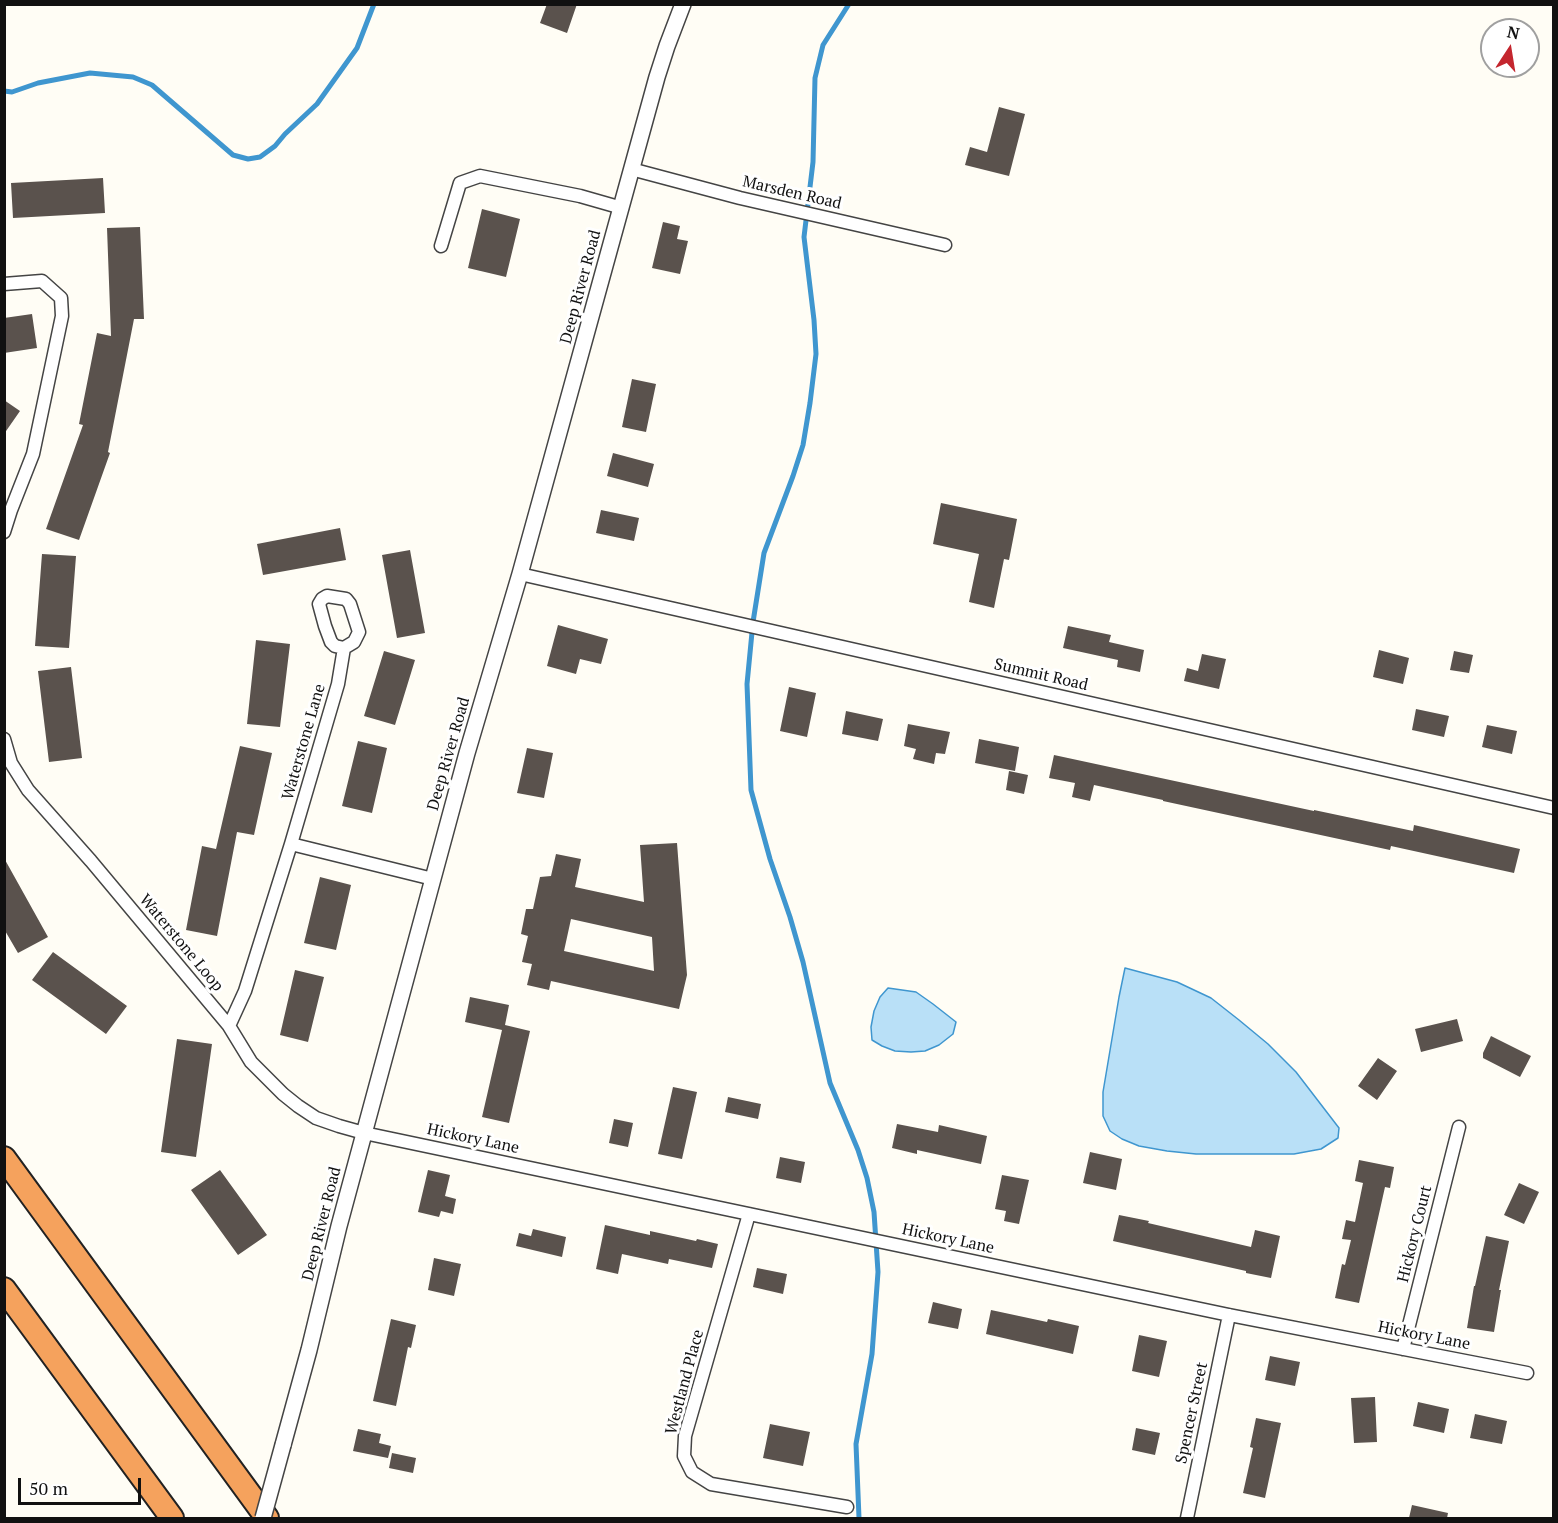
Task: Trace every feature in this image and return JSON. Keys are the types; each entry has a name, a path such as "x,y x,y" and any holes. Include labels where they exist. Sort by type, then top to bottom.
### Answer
{"highway":[{"path":"4,1158 265,1518"},
{"path":"4,1289 172,1518"}],"street":[{"name":"Deep River Road","path":"265,1518 339,1226 467,753 520,574 631,170 667,46 683,4"},
{"name":"Marsden Road","path":"631,170 740,198 945,245"},
{"path":"441,246 460,183 480,176 622,207"},
{"path":"4,284 42,281 61,298 62,316 33,454 4,532"},
{"name":"Summit Road","path":"520,574 1554,808"},
{"name":"Waterstone Lane","path":"229,1026 245,991 291,844 338,684 344,648"},
{"name":"Waterstone Loop","path":"4,739 11,763 28,790 91,861 229,1026 251,1062 298,1106 316,1118 364,1133"},
{"path":"291,844 433,879"},
{"name":"Hickory Court","path":"1402,1349 1460,1127"},
{"name":"Hickory Lane","path":"364,1133 1229,1315 1527,1373"},
{"name":"Westland Place","path":"748,1214 685,1436 684,1456 692,1472 711,1484 847,1507"},
{"name":"Spencer Street","path":"1187,1518 1229,1315"}],"water":[{"path":"1125,968 1177,982 1211,998 1239,1020 1268,1044 1296,1072 1339,1128 1338,1138 1321,1149 1294,1154 1196,1154 1139,1146 1110,1131 1103,1116 1103,1092"},
{"path":"888,988 916,992 933,1004 956,1022 953,1034 939,1045 925,1051 895,1051 872,1040 871,1027 874,1011 880,997"}],"building":[{"path":"547,4 577,4 567,33 540,23"},
{"path":"999,107 1025,114 1009,176 965,165 970,147 987,152"},
{"path":"103,178 105,213 13,218 11,183"},
{"path":"482,209 520,219 506,277 468,268"},
{"path":"663,222 680,226 677,239 688,241 680,274 652,268"},
{"path":"140,227 144,319 134,319 108,452 110,453 79,540 46,529 83,425 79,424 97,333 111,336 107,228"},
{"path":"32,314 37,348 4,353 4,318"},
{"path":"632,379 656,384 646,432 622,427"},
{"path":"4,400 20,411 4,434"},
{"path":"613,453 654,464 648,487 607,476"},
{"path":"941,503 1017,519 1009,560 1004,559 994,608 969,602 979,554 933,544"},
{"path":"601,510 639,518 634,541 596,533"},
{"path":"340,528 346,560 263,575 257,544"},
{"path":"410,550 425,633 397,638 382,555"},
{"path":"42,554 76,556 69,648 35,646"},
{"path":"558,625 608,639 601,664 580,659 576,674 547,666"},
{"path":"1068,626 1111,635 1109,642 1144,650 1140,672 1117,667 1118,660 1063,648"},
{"path":"256,640 290,644 280,727 247,724"},
{"path":"1379,650 1409,658 1403,684 1373,677"},
{"path":"384,651 415,660 395,725 364,716"},
{"path":"1454,651 1473,655 1469,673 1450,670"},
{"path":"1202,654 1226,659 1219,689 1184,681 1187,668 1198,671"},
{"path":"71,667 82,758 49,762 38,671"},
{"path":"789,687 816,693 807,737 780,731"},
{"path":"1416,709 1449,716 1444,737 1412,730"},
{"path":"846,711 883,719 878,741 842,734"},
{"path":"908,724 950,732 945,754 936,753 934,764 913,759 916,749 904,746"},
{"path":"1487,725 1517,731 1512,754 1482,747"},
{"path":"979,739 1019,747 1015,771 975,763"},
{"path":"358,741 387,748 372,813 342,806"},
{"path":"240,746 272,753 254,835 237,832 217,936 186,930 202,846 216,849"},
{"path":"527,748 553,753 544,798 517,793"},
{"path":"1054,755 1413,831 1414,825 1520,849 1514,873 1391,846 1390,850 1094,785 1090,801 1072,797 1075,783 1049,778"},
{"path":"1009,771 1028,775 1024,794 1006,790"},
{"path":"677,843 687,975 679,1009 551,981 549,990 527,985 532,964 522,962 528,936 521,934 526,909 533,909 540,877 551,876 556,854 581,859 575,887 644,902 640,845","holes":["571,919 652,937 654,971 564,951"]},
{"path":"4,858 48,937 18,953 4,929"},
{"path":"320,877 351,885 336,950 304,943"},
{"path":"53,952 127,1006 106,1034 32,980"},
{"path":"295,970 324,977 308,1042 280,1035"},
{"path":"470,997 509,1005 505,1025 530,1031 509,1123 482,1117 502,1030 465,1022"},
{"path":"1457,1019 1463,1041 1421,1052 1415,1029"},
{"path":"1491,1036 1531,1056 1520,1077 1483,1058"},
{"path":"177,1039 212,1044 196,1157 161,1152"},
{"path":"1378,1058 1397,1071 1377,1100 1358,1086"},
{"path":"673,1087 697,1092 682,1159 658,1154"},
{"path":"728,1097 761,1104 758,1119 725,1112"},
{"path":"614,1119 633,1123 628,1147 609,1143"},
{"path":"897,1124 938,1132 939,1125 987,1136 981,1164 917,1150 917,1154 892,1148"},
{"path":"1090,1152 1122,1159 1116,1190 1083,1183"},
{"path":"780,1157 805,1162 801,1183 776,1178"},
{"path":"1359,1160 1394,1167 1390,1188 1385,1187 1359,1303 1335,1298 1342,1264 1345,1265 1351,1240 1342,1239 1346,1220 1355,1222 1363,1183 1355,1181"},
{"path":"220,1170 267,1235 238,1255 191,1190"},
{"path":"428,1170 450,1175 445,1196 456,1199 453,1214 441,1211 439,1217 418,1212"},
{"path":"1002,1175 1029,1180 1019,1224 1004,1221 1006,1211 995,1209"},
{"path":"1519,1183 1539,1192 1524,1224 1504,1215"},
{"path":"1119,1215 1251,1247 1255,1230 1280,1236 1271,1278 1113,1241"},
{"path":"605,1225 650,1235 650,1231 718,1244 712,1268 669,1259 668,1264 622,1254 618,1274 596,1269"},
{"path":"533,1229 566,1237 562,1257 516,1246 519,1233 531,1236"},
{"path":"1486,1236 1509,1241 1499,1290 1501,1290 1494,1332 1467,1328"},
{"path":"434,1258 461,1264 454,1296 428,1290"},
{"path":"757,1268 787,1274 783,1294 753,1287"},
{"path":"933,1302 962,1309 958,1329 928,1323"},
{"path":"991,1310 1079,1326 1073,1354 986,1334"},
{"path":"391,1319 416,1325 411,1348 408,1347 396,1406 373,1401"},
{"path":"1139,1335 1167,1341 1159,1377 1132,1371"},
{"path":"1270,1356 1300,1362 1295,1386 1265,1380"},
{"path":"1375,1397 1377,1442 1354,1443 1351,1398"},
{"path":"1418,1402 1449,1409 1444,1433 1413,1426"},
{"path":"1475,1414 1507,1421 1502,1444 1470,1438"},
{"path":"1256,1418 1281,1423 1265,1498 1243,1493 1253,1448 1250,1447"},
{"path":"770,1424 810,1432 803,1466 763,1458"},
{"path":"1136,1428 1160,1433 1155,1455 1132,1450"},
{"path":"358,1429 381,1434 379,1443 391,1446 388,1458 353,1451"},
{"path":"392,1453 416,1458 413,1473 389,1468"},
{"path":"1412,1505 1448,1513 1447,1518 1409,1518"}],"waterway":[{"path":"4,91 12,92 38,83 90,73 133,77 152,85 233,155 248,159 260,157 275,146 317,104 357,48 374,4"},
{"path":"849,4 823,45 815,78 813,162 804,237 816,354 803,445 764,553 753,622 747,684 751,790 803,962 830,1083 858,1150 874,1212 878,1272 872,1354 856,1444 859,1518"}]}
